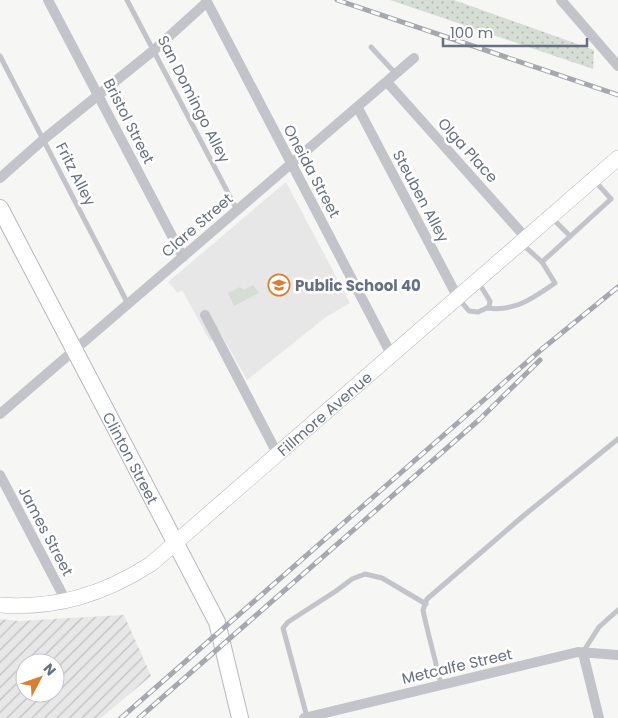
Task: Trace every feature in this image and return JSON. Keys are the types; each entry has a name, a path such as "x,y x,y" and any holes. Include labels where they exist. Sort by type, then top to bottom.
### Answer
{"main road":[{"name":"Clinton Street","path":"0,208 217,622 240,718"}],"street":[{"name":"Bristol Street","path":"48,0 183,257"},
{"path":"561,0 618,66"},
{"path":"0,178 44,139 154,50 207,1"},
{"name":"Oneida Street","path":"207,1 392,356"},
{"name":"Clare Street","path":"0,414 414,58"},
{"name":"Olga Place","path":"387,82 524,241"},
{"name":"Steuben Alley","path":"358,108 458,298"},
{"name":"Fillmore Avenue","path":"0,605 35,606 66,601 111,587 151,564 618,158"},
{"path":"205,315 278,455"},
{"name":"James Street","path":"0,475 66,601"},
{"name":"Metcalfe Street","path":"305,718 578,652 618,655"},
{"path":"583,653 599,718"}],"lane":[{"name":"San Domingo Alley","path":"127,0 237,210"},
{"path":"371,47 397,74"},
{"name":"Fritz Alley","path":"0,56 128,304"},
{"path":"542,262 611,199 594,180"},
{"path":"551,217 570,236"},
{"path":"458,298 469,310 478,312 487,308 506,309 517,306 555,283 542,262 524,241"},
{"path":"477,281 490,301 487,308"},
{"path":"441,684 426,624 424,610 427,599 618,439"},
{"path":"305,718 283,628 288,622 301,612 336,592 352,579 365,574 382,578 426,604"},
{"path":"583,653 599,627 618,610"}],"shaded area":[{"path":"390,0 454,0 594,50 593,69"},
{"path":"286,182 350,303 326,317 247,380 221,334 210,341 182,290 178,293 168,282"},
{"path":"253,285 259,293 234,306 228,293 240,287 244,290"},
{"path":"124,615 151,676 101,718 0,718 0,619 18,621"}],"railway":[{"path":"337,0 618,95"},
{"path":"121,718 542,349 618,287"},
{"path":"139,718 480,419 540,360"}],"place":[{"name":"Public School 40","path":"279,285"}]}
